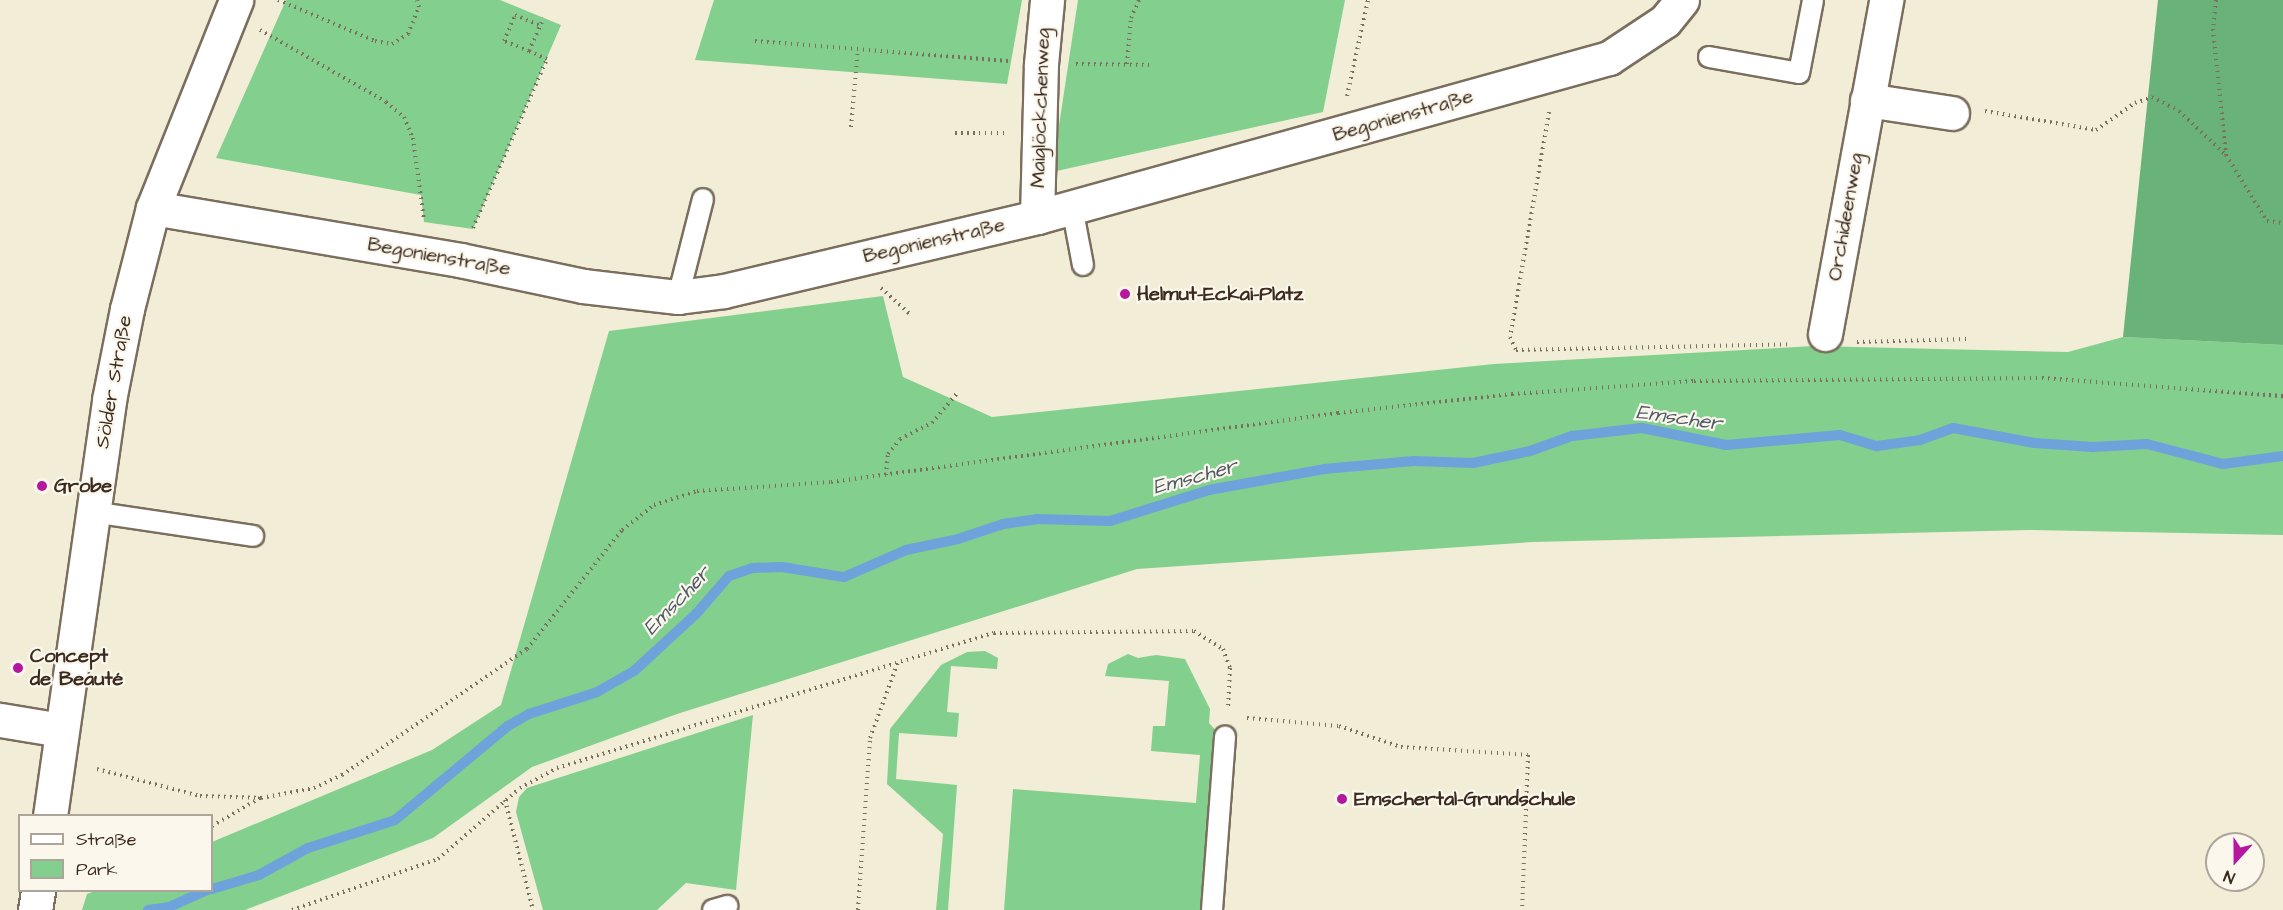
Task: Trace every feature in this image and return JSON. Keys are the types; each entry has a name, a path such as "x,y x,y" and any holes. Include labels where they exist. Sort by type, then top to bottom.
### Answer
{"street":[{"name":"Maiglöckchenweg","path":"1037,217 1041,64 1047,0"},
{"name":"Begonienstraße","path":"153,208 460,260 583,286 678,297 724,291 1037,217 1609,58 1665,21 1682,0"},
{"name":"Orchideenweg","path":"1823,340 1886,0"},
{"name":"Sölder Straße","path":"50,814 111,389 153,208 233,7"},
{"path":"1868,100 1952,113"},
{"path":"0,720 61,730"},
{"path":"35,910 38,892"}],"lane":[{"path":"1709,57 1799,73 1813,0"},
{"path":"678,297 702,199"},
{"path":"1072,207 1083,265"},
{"path":"93,512 253,536"},
{"path":"1212,910 1227,726"}],"path":[{"path":"278,0 375,41 392,44 408,34 419,7 417,0"},
{"path":"1127,64 1131,18 1139,0"},
{"path":"1339,133 1368,0"},
{"path":"2216,0 2213,29 2226,155"},
{"path":"233,7 386,102 404,117 413,138 424,214 423,254"},
{"path":"460,260 547,59 504,41 515,15 541,26"},
{"path":"529,51 544,18"},
{"path":"755,41 1041,64 1149,65"},
{"path":"851,127 858,49"},
{"path":"1952,113 1964,108 2096,130 2135,103 2152,97 2179,111 2226,155 2266,221 2283,223"},
{"path":"1550,108 1510,337 1516,350 1823,340 1966,339"},
{"path":"955,133 1039,133"},
{"path":"874,282 909,313"},
{"path":"97,770 200,796 261,798 314,788 342,776 527,649 622,530 654,505 697,491 886,475 1350,412 1512,394 1694,381 2042,378 2283,396"},
{"path":"886,475 888,454 900,439 932,423 957,393"},
{"path":"292,910 438,860 532,778 557,768 898,661 994,633 1194,631 1223,649 1230,668 1227,726 1339,726 1401,747 1528,755 1522,910"},
{"path":"858,910 870,738 898,661"},
{"path":"213,825 261,798"},
{"path":"505,800 533,910"}],"green space":[{"path":"286,0 500,0 561,25 473,229 424,222 421,195 216,158"},
{"path":"714,0 1022,0 1007,84 695,60"},
{"path":"1078,0 1345,0 1323,112 1052,172"},
{"path":"2158,0 2283,0 2283,345 2123,337"},
{"path":"883,296 903,377 992,417 1494,364 1814,346 2068,352 2123,337 2283,345 2283,535 2029,530 1532,542 1137,569 677,714 532,767 433,838 245,910 82,910 87,894 92,892 213,892 213,842 432,750 501,705 609,331"},
{"path":"985,651 998,658 997,669 951,666 947,712 959,713 957,737 899,733 896,779 957,785 948,910 936,910 943,834 887,784 890,729 941,665 967,652"},
{"path":"1128,654 1138,658 1156,655 1185,659 1210,709 1209,723 1217,732 1203,910 1004,910 1013,789 1196,803 1200,755 1151,751 1153,726 1165,726 1169,681 1105,676 1108,664"},
{"path":"753,715 736,890 686,883 657,910 543,910 516,812 519,797 527,788"}],"waterway":[{"name":"Emscher","path":"213,889 259,875 308,848 395,820 508,726 529,714 597,692 634,671 696,614 729,576 752,568 782,567 844,577 906,550 958,539 1003,524 1037,519 1110,521 1209,490 1324,469 1414,461 1473,463 1530,451 1572,436 1642,428 1726,445 1840,435 1877,446 1920,440 1953,428 2035,443 2093,447 2147,444 2223,464 2283,456"},
{"name":"Emscher","path":"148,910 169,907 203,892"}],"place":[{"name":"Helmut-Eckai-Platz","path":"1125,294"},
{"name":"Grobe","path":"42,486"},
{"name":"Concept de Beauté","path":"18,668"},
{"name":"Emschertal-Grundschule","path":"1342,799"}]}
